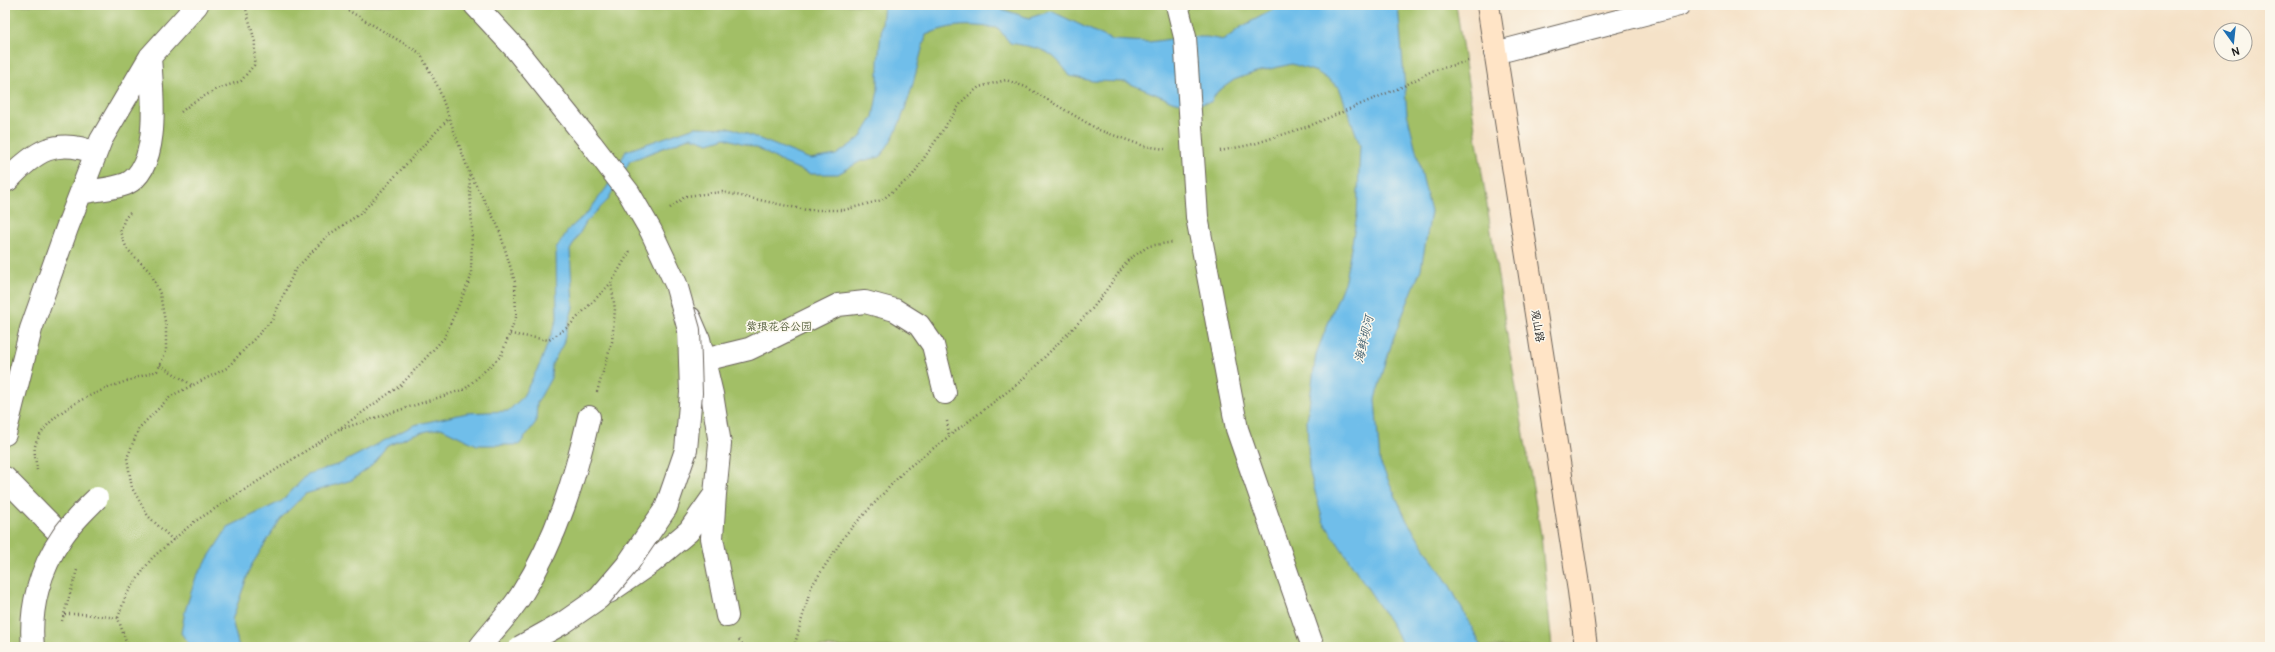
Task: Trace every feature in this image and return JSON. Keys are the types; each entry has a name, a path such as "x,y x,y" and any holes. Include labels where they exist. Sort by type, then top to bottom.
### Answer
{"street":[{"path":"5,434 32,329 80,193 101,140 150,57 198,5"},
{"path":"1177,5 1185,37 1197,217 1237,429 1313,647"},
{"name":"观山路","path":"1488,5 1580,592 1586,647"},
{"path":"1495,53 1679,5"},
{"path":"482,8 629,194 651,231 676,284 699,339 712,394 720,444 712,538 727,616"},
{"path":"80,193 126,184 140,172 149,149 153,116 150,57"},
{"path":"8,180 26,160 43,149 63,146 81,147 96,153"},
{"path":"599,598 627,566 666,508 686,450 691,393 689,330 676,284"},
{"path":"704,360 750,349 838,305 865,302 894,310 919,326 933,346 945,393"},
{"path":"480,647 523,593 556,530 578,465 589,417"},
{"path":"5,478 62,536"},
{"path":"520,647 563,623 651,563 689,531 715,494"},
{"path":"33,647 35,596 45,567 62,536 97,498"}],"path":[{"path":"175,117 198,99 241,81 254,65 255,42 246,5"},
{"path":"338,5 420,53 438,87 469,172 498,226 515,282 516,317 501,356 465,389 338,430"},
{"path":"666,210 686,196 722,192 806,210 844,210 882,200 912,176 962,100 979,87 1006,80 1026,86 1099,130 1144,146 1193,153 1210,153 1254,144 1348,111 1404,86 1432,71 1495,53"},
{"path":"173,540 148,516 132,488 127,458 139,428 171,396 227,368 272,320 295,270 327,236 360,213 449,118"},
{"path":"130,647 126,642 118,618 126,596 152,558 194,522 338,430 401,385 444,338 471,277 472,227 469,172"},
{"path":"37,473 35,444 49,422 74,404 112,386 157,371 166,352 166,327 160,294 151,273 127,249 120,232 125,218 136,207"},
{"path":"794,647 811,587 846,534 905,470 1020,382 1093,308 1129,259 1149,246 1200,238"},
{"path":"510,334 549,340 568,327 611,283 630,249"},
{"path":"589,417 612,342 614,309 611,283"},
{"path":"160,365 192,386"},
{"path":"60,626 68,606 78,564"}],"green space":[{"name":"紫琅花谷公园","path":"5,5 1456,5 1509,347 1541,535 1552,647 5,647"}],"water":[{"name":"海鲜坝河","path":"884,5 989,5 1029,18 1051,11 1112,40 1149,42 1185,37 1207,37 1224,40 1241,27 1282,5 1398,5 1407,113 1431,212 1421,269 1393,339 1375,399 1380,462 1407,521 1450,586 1482,647 1404,647 1392,625 1323,521 1309,469 1307,421 1316,354 1345,280 1357,216 1360,145 1339,87 1317,72 1292,64 1256,72 1234,80 1217,92 1211,102 1190,105 1172,101 1126,82 1092,81 1070,76 1057,60 1045,51 1010,43 998,28 962,26 945,28 926,35 909,98 903,114 897,129 880,157 861,161 838,174 811,174 784,163 757,148 725,138 709,143 691,137 630,161 607,201 586,222 570,250 573,307 563,344 552,364 551,378 537,403 536,422 519,445 477,445 441,428 414,434 386,447 369,468 352,480 305,494 282,517 251,566 232,620 239,647 191,647 181,633 185,611 196,577 228,527 282,501 308,474 340,464 414,425 467,413 508,411 522,398 540,364 557,319 556,249 568,230 588,212 607,187 626,151 695,127 732,128 810,159 836,155 860,138 873,117 878,90 878,62"}]}
